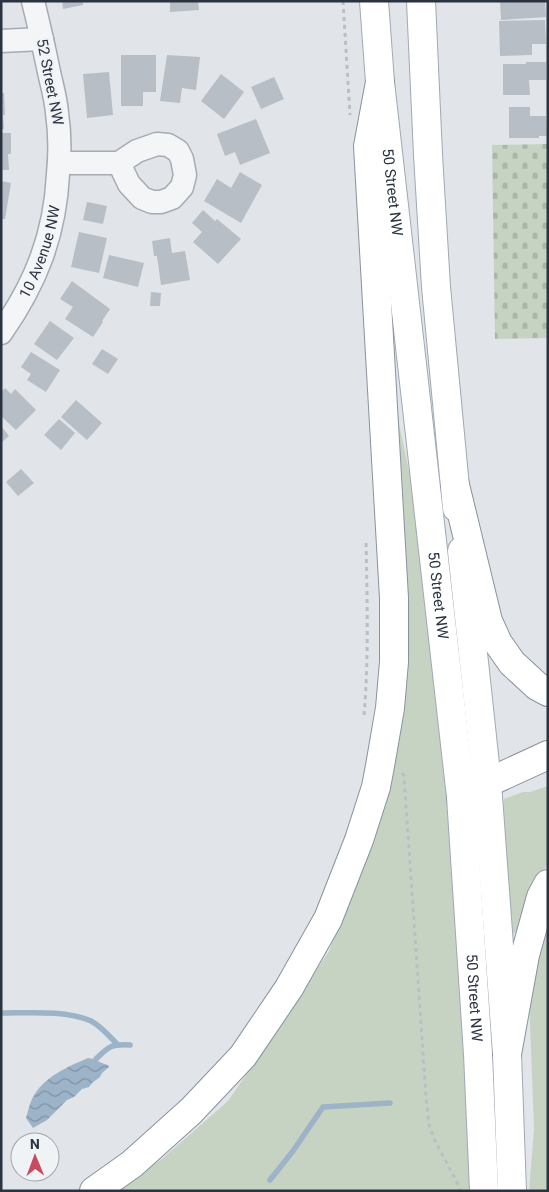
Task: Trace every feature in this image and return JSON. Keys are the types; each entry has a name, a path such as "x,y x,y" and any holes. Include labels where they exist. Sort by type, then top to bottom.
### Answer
{"main road":[{"name":"50 Street NW","path":"374,1 380,82 462,797 478,1054 484,1191"},
{"name":"50 Street NW","path":"421,1 436,287 487,783 508,1054 512,1191"},
{"path":"94,1191 132,1164 191,1111 243,1056 290,988 328,919 359,840 376,786 390,708 394,631 368,146 380,82"},
{"path":"455,485 488,621 498,643 512,663 537,686 548,692"},
{"path":"462,797 487,783 548,755"},
{"path":"508,1054 525,955 541,897 548,884"}],"street":[{"name":"52 Street NW","path":"33,1 57,112 59,163"},
{"path":"1,41 42,39"},
{"path":"59,163 119,163"},
{"name":"10 Avenue NW","path":"1,333 13,317 28,289 48,241 57,195 59,163"}],"path":[{"path":"364,723 367,596 366,532"},
{"path":"398,770 404,776 429,1126 460,1191"}],"green space":[{"path":"548,144 548,338 495,339 492,145"},
{"path":"397,405 419,539 457,896 474,1191 112,1191 162,1159 228,1101 329,951 380,811"},
{"path":"548,786 548,863 534,890 521,928 513,934 505,855 504,799"},
{"path":"548,909 548,1191 529,1191 534,1129 529,996"}],"water":[{"path":"88,1058 109,1067 89,1087 82,1089 74,1097 67,1100 47,1120 33,1128 26,1118 31,1101 37,1091 56,1074"}],"building":[{"path":"62,1 83,1 83,5 63,9"},
{"path":"170,1 198,1 199,10 170,12"},
{"path":"500,1 545,1 546,17 501,20"},
{"path":"545,20 546,44 532,44 532,55 500,56 499,21"},
{"path":"121,55 156,55 156,92 143,92 143,106 121,106"},
{"path":"167,55 200,57 196,90 182,88 180,103 160,101"},
{"path":"526,62 546,62 546,80 529,80 530,95 503,95 503,64 526,64"},
{"path":"109,72 113,115 87,118 83,74"},
{"path":"221,74 244,92 224,119 201,101"},
{"path":"274,77 284,99 261,109 251,87"},
{"path":"1,93 4,93 4,129 1,129"},
{"path":"509,107 530,107 530,116 546,116 547,136 539,136 539,138 509,138"},
{"path":"256,119 270,153 240,165 235,152 225,156 217,134"},
{"path":"1,133 11,133 11,154 8,154 9,170 1,170"},
{"path":"240,172 262,185 241,223 204,201 217,179 231,188"},
{"path":"1,181 11,183 5,219 1,219"},
{"path":"87,202 107,206 103,224 83,220"},
{"path":"203,210 241,239 218,264 193,242 202,232 192,223"},
{"path":"79,232 107,238 99,273 71,267"},
{"path":"170,238 172,253 185,251 190,280 161,285 157,256 154,256 152,241"},
{"path":"109,255 144,263 138,287 103,278"},
{"path":"72,281 110,309 93,337 65,319 73,307 60,299"},
{"path":"151,292 161,293 160,306 150,306"},
{"path":"50,321 74,338 57,360 34,344"},
{"path":"102,349 118,359 108,374 92,364"},
{"path":"31,352 60,370 46,392 27,380 31,374 21,367"},
{"path":"5,388 11,394 15,389 36,410 16,430 1,416 1,392"},
{"path":"76,400 102,423 87,440 61,417"},
{"path":"59,419 75,433 61,450 44,435"},
{"path":"1,426 9,436 1,443"},
{"path":"21,469 34,483 18,496 6,482"}],"waterway":[{"path":"1,1013 47,1013 81,1017 91,1021 105,1031 117,1044"},
{"path":"96,1059 111,1047 130,1045"},
{"path":"270,1180 293,1151 323,1107 390,1103"}]}
